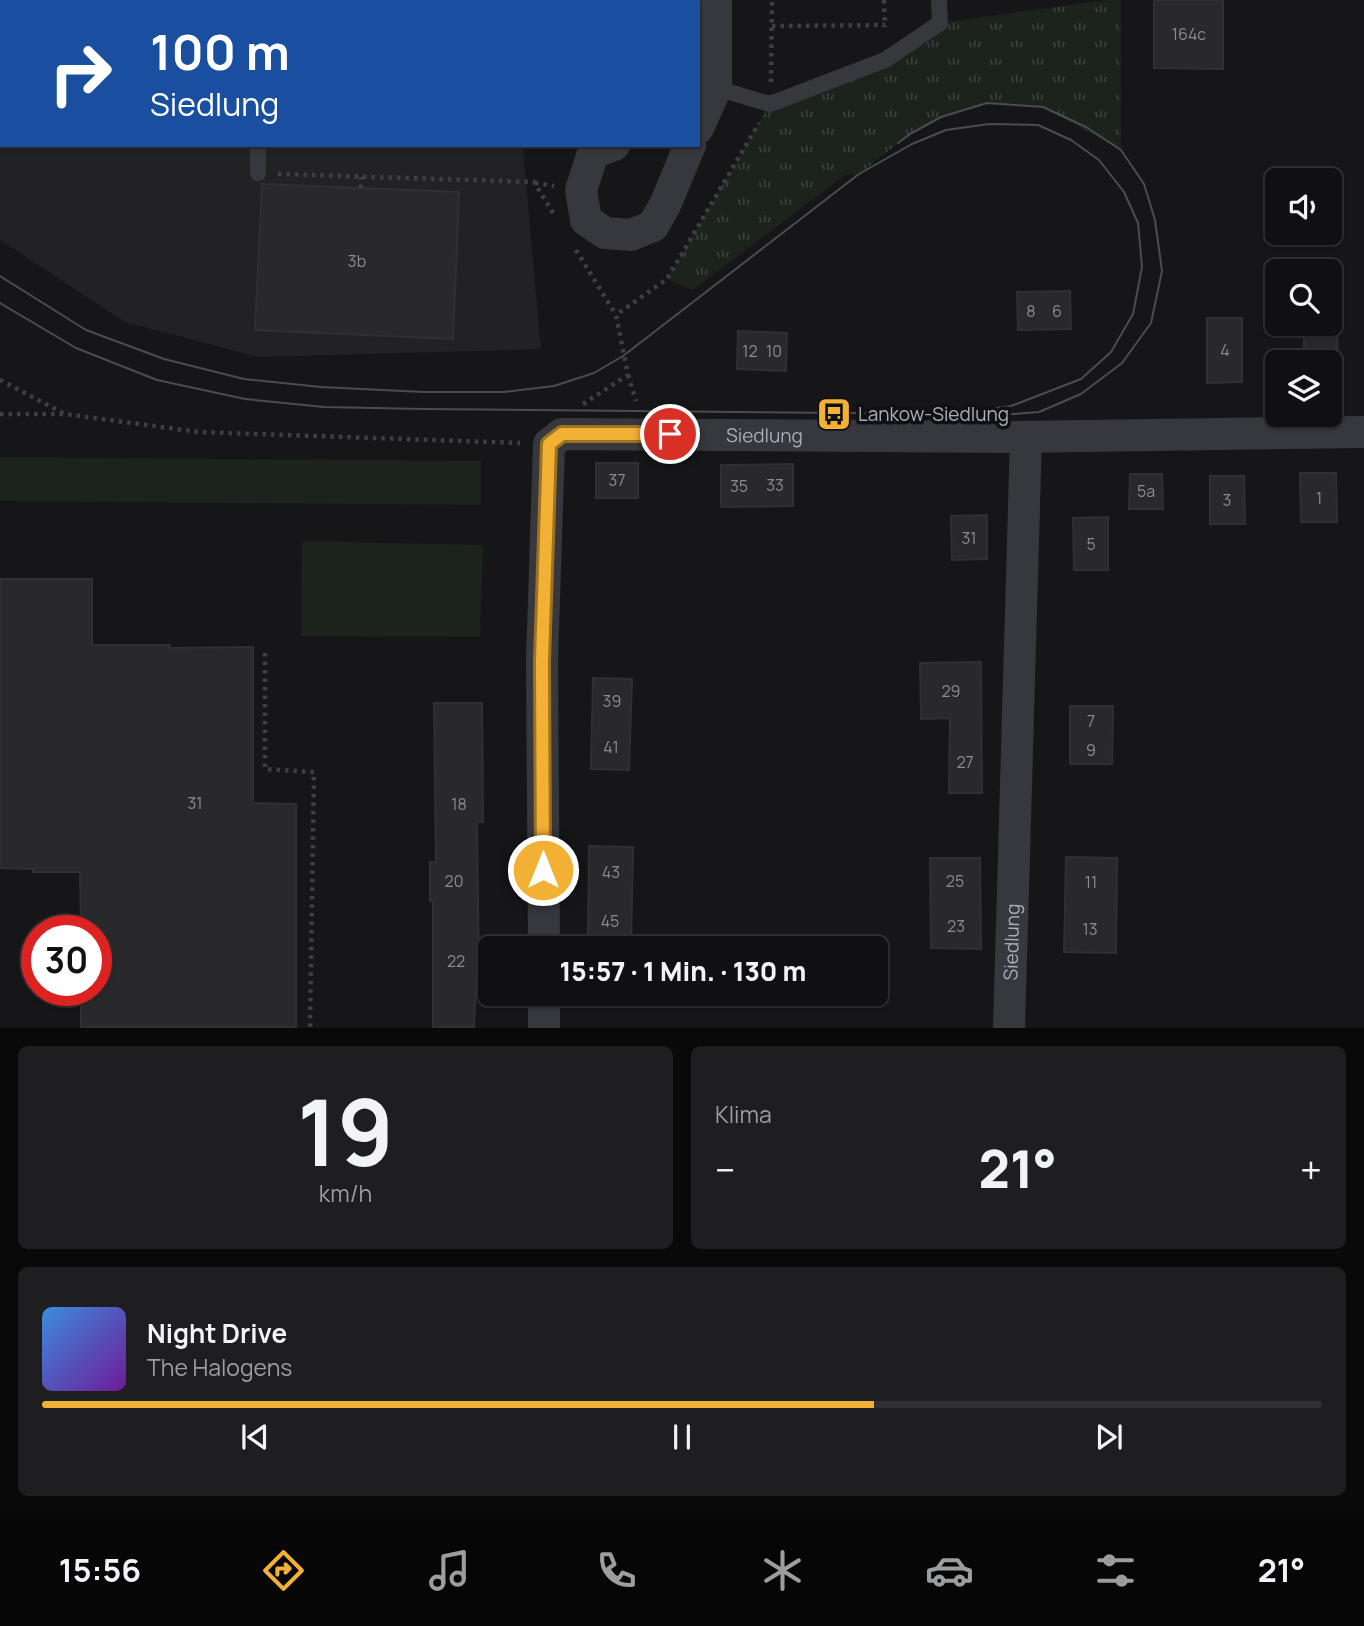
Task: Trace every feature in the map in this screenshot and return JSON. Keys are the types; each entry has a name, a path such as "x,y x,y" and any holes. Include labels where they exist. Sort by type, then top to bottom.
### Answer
{"street":[{"path":"700,124 716,88 716,0"},
{"path":"609,147 593,153 581,190 586,220 604,233 631,234 653,226 665,205 689,147"},
{"name":"Siedlung","path":"549,444 562,434 1026,437 1364,432"},
{"name":"Siedlung","path":"1009,1027 1026,437"},
{"path":"544,936 542,661 549,444"},
{"path":"544,1006 544,1027"}],"lane":[{"path":"716,88 770,104 885,60 940,23 939,0"},
{"path":"258,147 258,173"}],"path":[{"path":"884,0 885,60"},
{"path":"772,26 885,25"},
{"path":"258,173 534,182 554,216"},
{"path":"361,177 361,188"},
{"path":"575,249 616,315"},
{"path":"628,375 636,401"},
{"path":"0,380 65,414"},
{"path":"0,414 65,414 198,432 549,444"},
{"path":"265,653 265,769 314,772 310,1027"}],"shaded area":[{"path":"0,147 523,149 541,349 258,357 125,322 0,240"}],"green space":[{"path":"1121,0 1121,150 1043,107 987,103 941,117 910,134 859,174 845,175 693,290 667,279 770,104 885,60 940,23"},
{"path":"0,457 481,461 481,505 0,501"},
{"path":"302,541 483,545 480,637 301,636"}],"building":[{"path":"1154,0 1223,0 1223,69 1154,68"},
{"path":"262,184 459,192 453,339 255,330"},
{"path":"1070,291 1071,329 1018,330 1017,292"},
{"path":"1207,318 1242,318 1242,382 1207,383"},
{"path":"738,331 787,333 786,371 737,369"},
{"path":"1304,336 1338,336 1337,350 1304,350"},
{"path":"596,463 638,463 638,498 596,498"},
{"path":"793,464 793,506 721,507 721,465"},
{"path":"1300,473 1336,473 1337,522 1301,522"},
{"path":"1130,474 1162,474 1163,509 1129,509"},
{"path":"1210,476 1244,476 1245,524 1210,524"},
{"path":"987,515 987,559 952,560 951,516"},
{"path":"1108,517 1108,570 1074,570 1073,518"},
{"path":"0,579 92,579 92,645 253,647 253,803 296,804 296,1027 81,1027 81,1006 112,1006 112,915 81,915 80,872 33,872 33,869 0,868"},
{"path":"981,662 982,793 949,793 950,718 921,719 920,663"},
{"path":"593,678 632,679 629,770 591,769"},
{"path":"434,703 482,703 483,822 477,822 478,980 474,1027 433,1027 433,901 430,901 430,862 436,862"},
{"path":"1070,706 1113,706 1112,764 1070,764"},
{"path":"589,846 633,847 631,936 588,936"},
{"path":"1066,857 1117,858 1116,953 1064,952"},
{"path":"930,858 980,858 981,949 931,948"}],"tram line":[{"path":"898,143 941,117 987,103 1043,107 1086,127 1121,150 1144,184 1155,220 1162,271 1151,323 1122,363 1081,394 1039,412 1001,415"},
{"path":"0,276 86,330 164,359 244,379 321,387 424,392 504,392 554,386 594,373 623,356 859,174 912,144 946,130 989,124 1038,125 1071,140 1099,160 1124,192 1138,223 1142,267 1133,314 1111,352 1081,379 1011,406 955,414 324,407 245,399 157,380 76,348 0,303"}],"place":[{"name":"Lankow-Siedlung","path":"834,414"}],"route":[{"path":"543,870 542,661 549,444 562,434 670,434"}]}
